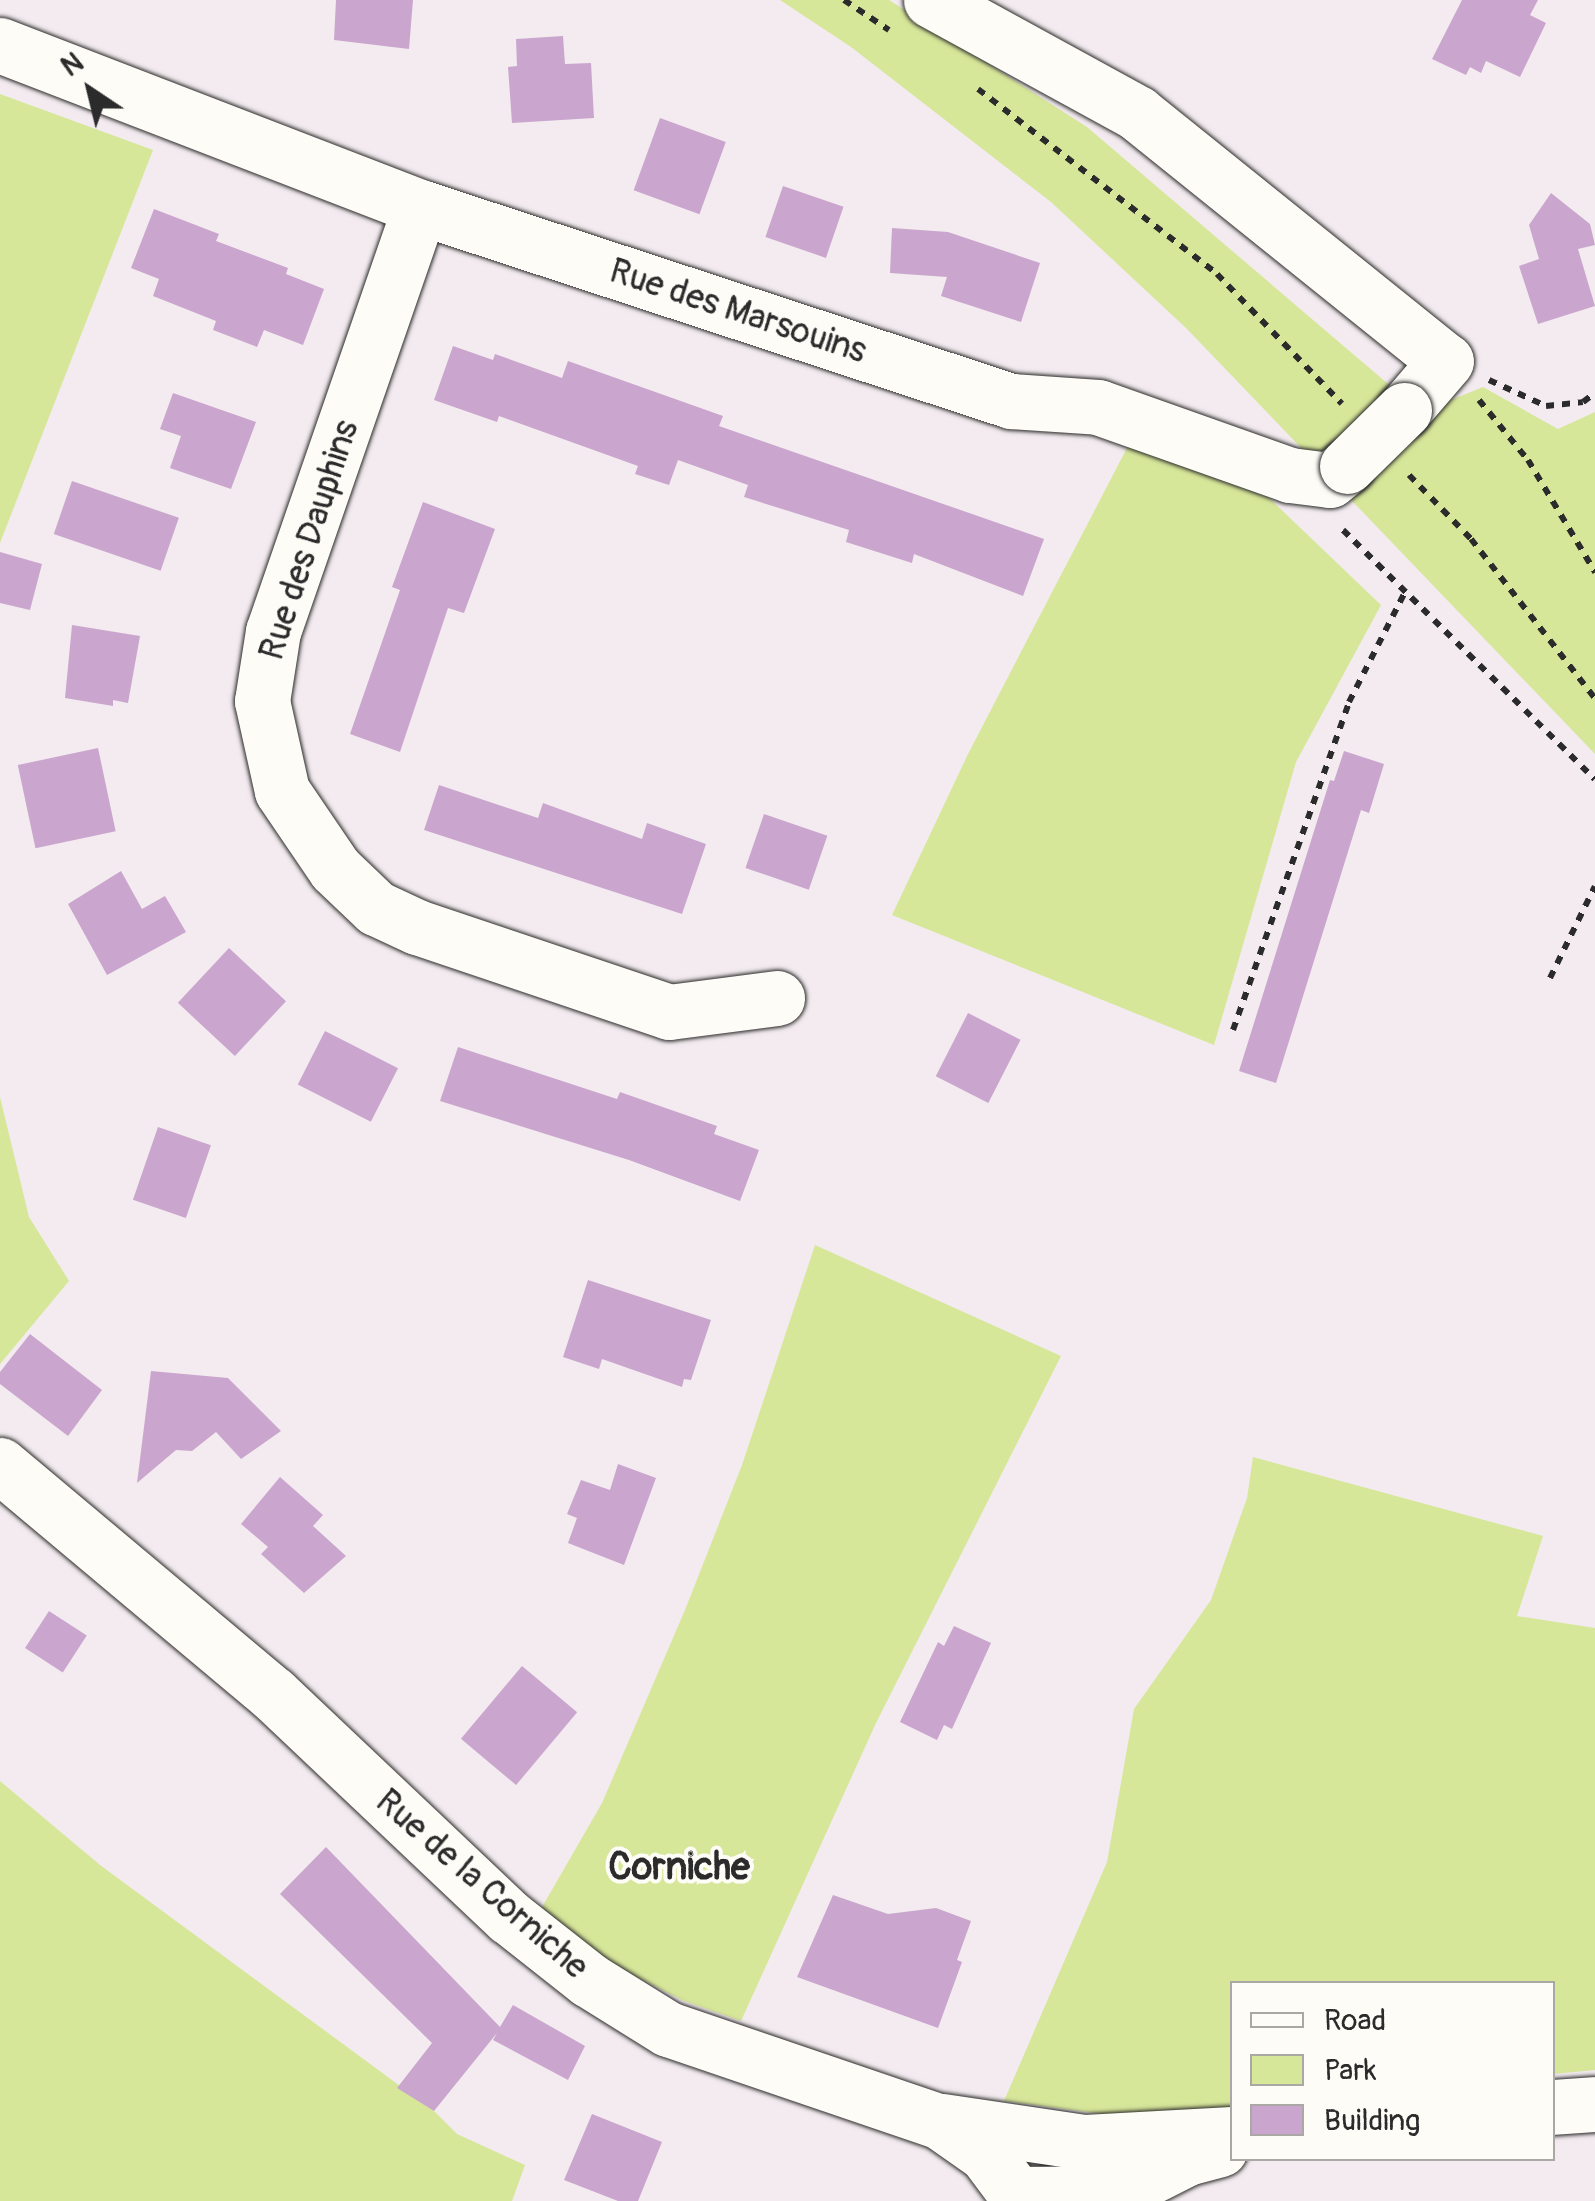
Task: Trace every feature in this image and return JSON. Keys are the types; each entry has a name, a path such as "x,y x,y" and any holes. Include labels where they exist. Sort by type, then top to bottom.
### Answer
{"street":[{"path":"913,16 1137,113 1446,360 1367,430"},
{"name":"Rue des Marsouins","path":"0,45 420,207 1011,401 1098,408 1290,475 1330,480 1367,430"},
{"name":"Rue des Dauphins","path":"420,207 273,630 262,700 282,791 336,869 376,908 417,927 668,1012 776,998"},
{"name":"Rue de la Corniche","path":"0,1465 273,1694 509,1917 590,1980 668,2029 939,2121 986,2154 1019,2197"},
{"path":"1555,2107 1595,2104"},
{"path":"939,2121 1085,2142 1230,2134"},
{"path":"1019,2197 1047,2166 1085,2142"},
{"path":"1019,2197 1116,2197 1188,2158 1230,2146"}],"path":[{"path":"844,0 913,16"},
{"path":"977,88 1217,274 1367,430"},
{"path":"1446,360 1546,406 1583,402 1595,394"},
{"path":"1446,360 1528,460 1595,572"},
{"path":"1404,470 1471,539 1595,698"},
{"path":"1290,475 1404,594 1595,779"},
{"path":"1232,1030 1350,702 1404,594"},
{"path":"1550,978 1595,886"}],"green space":[{"path":"780,0 889,0 1087,127 1421,412 1483,387 1558,429 1595,412 1595,754 1186,328 1051,202 851,47"},
{"path":"0,94 153,150 0,543"},
{"path":"1128,446 1267,496 1381,605 1296,762 1214,1045 892,915 968,754"},
{"path":"0,1097 29,1217 69,1281 0,1364"},
{"path":"815,1245 1061,1356 876,1723 741,2021 684,2001 617,1967 538,1914 602,1803 685,1610 742,1465"},
{"path":"1253,1457 1543,1536 1517,1616 1595,1628 1595,2070 1555,2074 1555,1981 1230,1981 1230,2109 1117,2116 1004,2101 1107,1862 1134,1709 1211,1600 1247,1498"},
{"path":"0,1781 100,1865 434,2111 457,2134 525,2165 512,2201 0,2201"}],"building":[{"path":"336,0 413,0 409,49 334,40"},
{"path":"1462,0 1538,0 1530,15 1546,23 1520,77 1486,61 1481,73 1470,67 1466,75 1432,59"},
{"path":"563,36 565,64 591,63 594,118 512,123 508,67 517,66 516,39"},
{"path":"660,118 726,142 699,214 634,190"},
{"path":"783,186 844,207 826,258 765,237"},
{"path":"1551,193 1590,224 1595,245 1578,249 1595,306 1538,324 1519,266 1539,259 1529,225"},
{"path":"154,209 219,234 216,241 288,268 286,274 324,289 303,345 264,330 257,347 213,330 216,321 153,296 159,279 131,268"},
{"path":"892,228 948,232 1040,263 1021,322 941,296 947,277 890,273"},
{"path":"453,346 493,360 495,354 562,378 568,361 723,416 719,426 1044,539 1023,596 914,554 912,563 846,542 849,530 744,497 748,485 678,460 669,485 635,474 638,466 499,416 497,422 434,400"},
{"path":"173,393 256,422 231,489 170,468 181,436 160,429"},
{"path":"72,481 179,518 161,571 54,534"},
{"path":"423,502 495,529 464,613 448,608 400,752 350,734 400,590 392,587"},
{"path":"0,552 42,564 30,610 0,603"},
{"path":"72,625 140,636 128,703 113,700 113,706 65,698"},
{"path":"98,748 116,831 35,848 18,765"},
{"path":"1344,751 1384,764 1369,813 1361,810 1276,1083 1239,1071 1330,780 1334,781"},
{"path":"439,785 538,818 543,803 642,839 647,823 706,844 682,914 424,830"},
{"path":"764,814 827,836 809,890 745,868"},
{"path":"121,871 142,909 165,896 186,932 107,975 68,904"},
{"path":"229,948 286,1001 235,1056 178,1003"},
{"path":"968,1013 1021,1040 988,1103 936,1076"},
{"path":"325,1031 398,1068 371,1122 298,1084"},
{"path":"458,1047 617,1099 620,1092 717,1126 714,1134 759,1150 740,1201 629,1160 440,1101"},
{"path":"158,1127 211,1145 186,1218 133,1200"},
{"path":"588,1280 711,1320 691,1380 684,1379 682,1387 602,1359 599,1369 563,1357"},
{"path":"30,1334 102,1390 68,1436 0,1384 0,1372"},
{"path":"151,1371 228,1378 281,1431 241,1459 216,1432 192,1451 176,1450 137,1483"},
{"path":"618,1464 656,1478 624,1565 568,1543 577,1518 567,1514 581,1480 610,1490"},
{"path":"280,1477 323,1515 313,1526 346,1556 304,1593 261,1554 268,1547 241,1524"},
{"path":"49,1611 87,1636 63,1672 25,1648"},
{"path":"954,1626 991,1643 952,1729 944,1725 937,1740 900,1722 938,1642 944,1646"},
{"path":"522,1666 577,1712 516,1785 461,1739"},
{"path":"326,1847 500,2027 513,2005 585,2046 568,2080 493,2040 497,2033 434,2111 397,2088 432,2043 280,1894"},
{"path":"833,1895 888,1914 936,1908 971,1921 957,1960 962,1962 938,2028 797,1977"},
{"path":"592,2114 662,2142 638,2201 618,2201 564,2180"}],"district":[{"name":"Corniche","path":"679,1868"}]}
